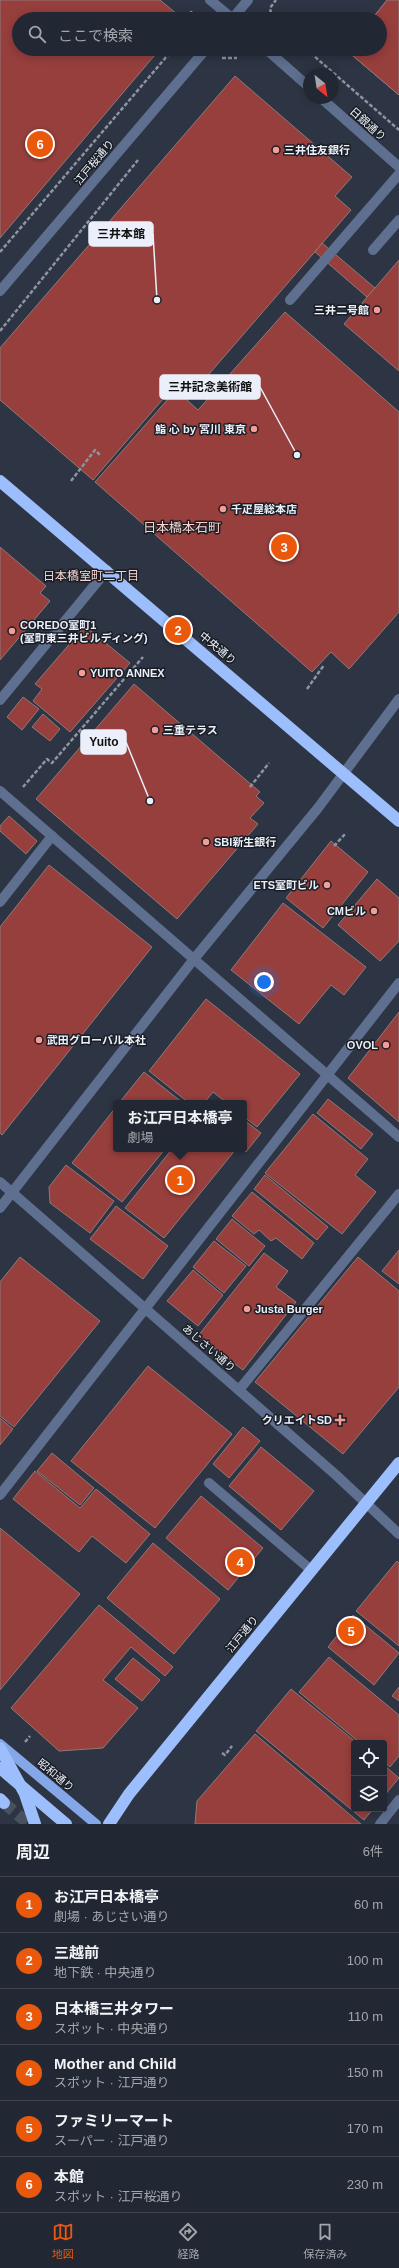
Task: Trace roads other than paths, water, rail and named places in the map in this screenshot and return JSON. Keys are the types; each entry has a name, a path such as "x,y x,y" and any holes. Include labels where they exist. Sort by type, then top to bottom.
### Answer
{"highway":[{"name":"中央通り","path":"0,481 107,570 399,822"},
{"name":"江戸通り","path":"109,1824 129,1794 399,1463"},
{"path":"0,1748 25,1794 35,1824"},
{"path":"0,1768 66,1824"}],"main road":[{"name":"昭和通り","path":"0,1744 96,1824"}],"street":[{"path":"210,0 224,12"},
{"path":"238,12 248,0"},
{"name":"江戸桜通り","path":"0,291 200,56"},
{"path":"274,56 303,82"},
{"name":"日銀通り","path":"328,104 399,167"},
{"path":"290,300 399,174"},
{"path":"373,250 399,220"},
{"path":"0,700 107,570"},
{"path":"0,1208 194,959 318,808 399,699"},
{"path":"0,791 399,1137"},
{"path":"0,902 52,836"},
{"path":"0,1495 399,983"},
{"name":"あじさい通り","path":"0,1182 239,1390 399,1534"},
{"path":"239,1390 399,1194"},
{"path":"209,1483 311,1570"},
{"path":"380,1824 399,1800"}],"tunnel":[{"path":"4,1803 29,1824"}],"place":[{"name":"本館","path":"40,144"},
{"name":"三井住友銀行","path":"276,150"},
{"name":"三井本館","path":"157,300"},
{"name":"三井二号館","path":"377,310"},
{"name":"鮨 心 by 宮川 東京","path":"254,429"},
{"name":"三井記念美術館","path":"297,455"},
{"name":"千疋屋総本店","path":"223,509"},
{"name":"日本橋三井タワー","path":"284,547"},
{"name":"三越前","path":"178,630"},
{"name":"COREDO室町1 (室町東三井ビルディング)","path":"12,631"},
{"name":"YUITO ANNEX","path":"82,673"},
{"name":"三重テラス","path":"155,730"},
{"name":"Yuito","path":"150,801"},
{"name":"SBI新生銀行","path":"206,842"},
{"name":"ETS室町ビル","path":"327,885"},
{"name":"CMビル","path":"374,911"},
{"name":"武田グローバル本社","path":"39,1040"},
{"name":"OVOL","path":"386,1045"},
{"name":"お江戸日本橋亭","path":"180,1180"},
{"name":"Justa Burger","path":"247,1309"},
{"name":"クリエイトSD","path":"340,1420"},
{"name":"Mother and Child","path":"240,1562"},
{"name":"ファミリーマート","path":"351,1631"}],"district":[{"name":"日本橋本石町","path":"182,527"},
{"name":"日本橋室町二丁目","path":"91,576"}]}
